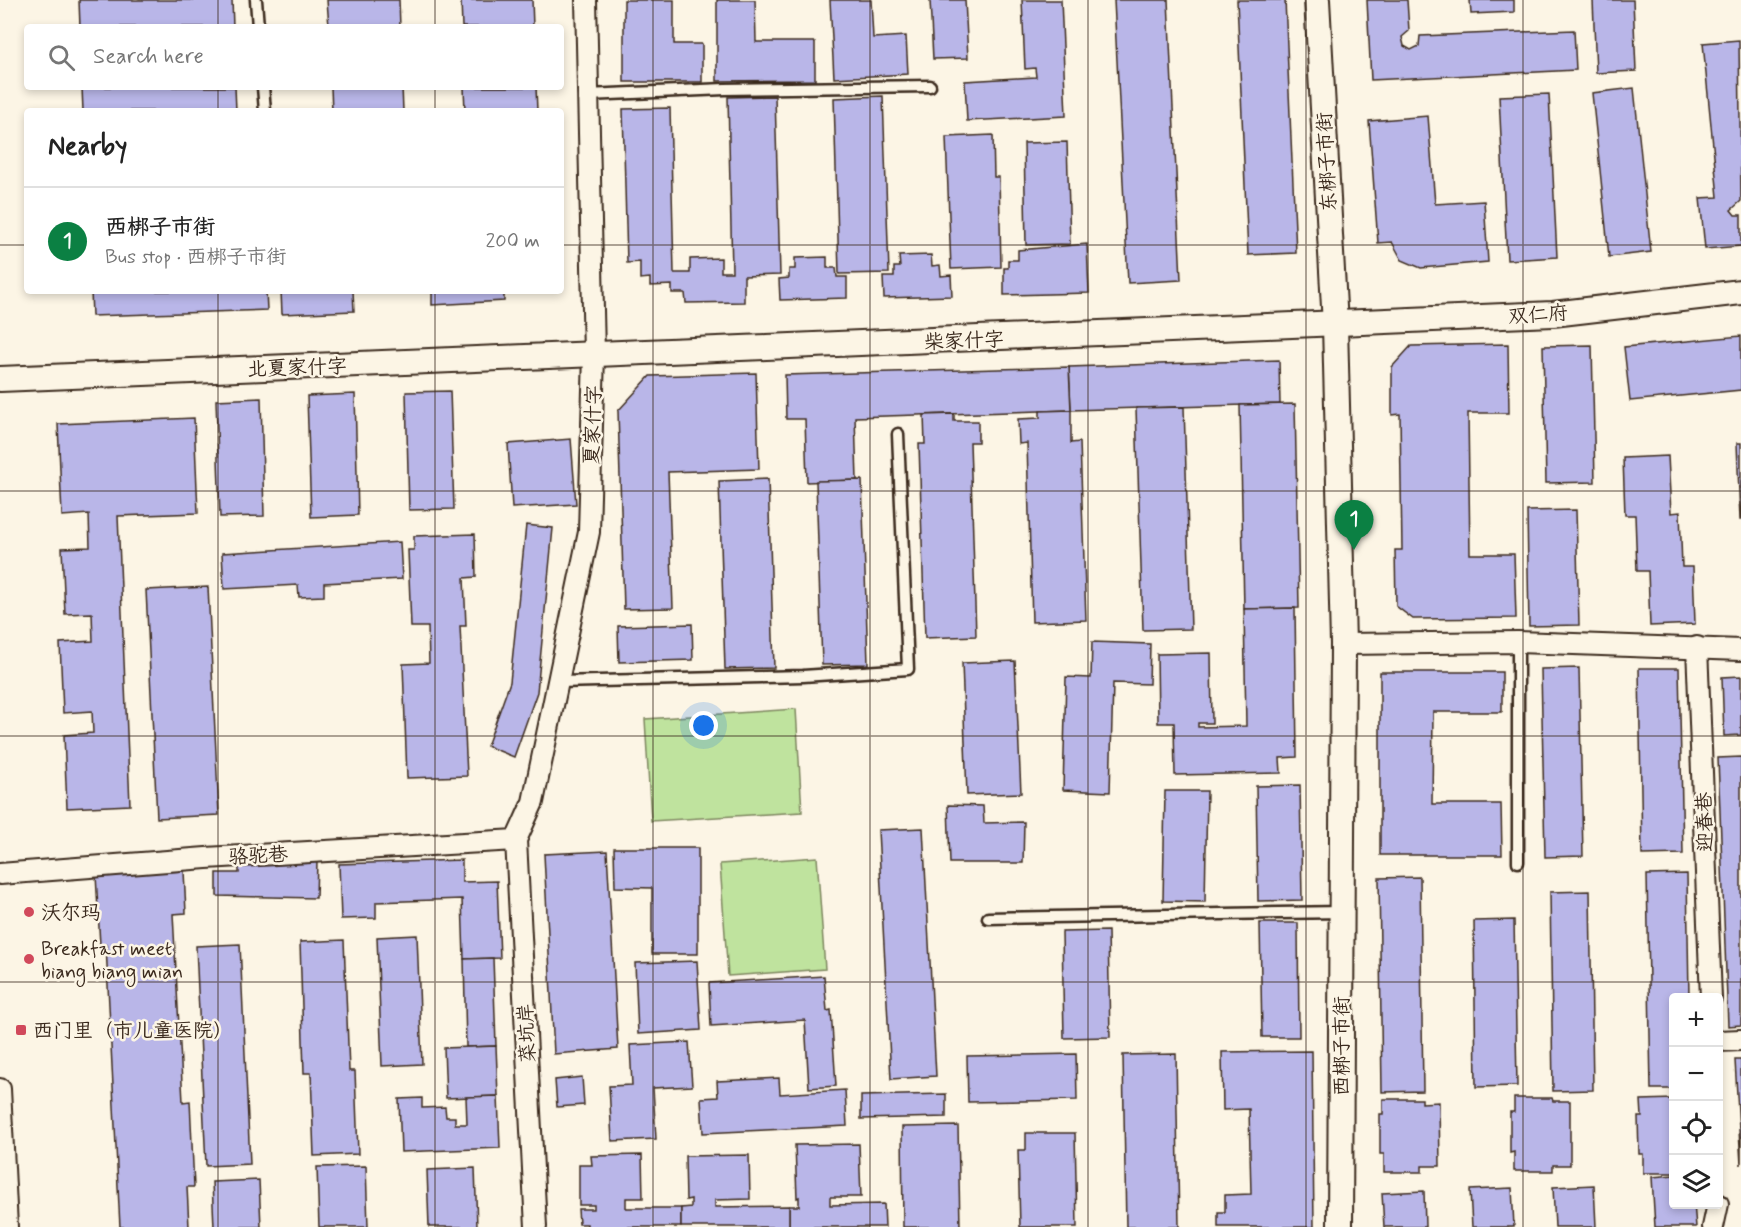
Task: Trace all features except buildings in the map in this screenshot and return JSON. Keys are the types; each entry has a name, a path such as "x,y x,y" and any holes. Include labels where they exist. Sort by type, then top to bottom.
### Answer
{"street":[{"name":"夏家什字","path":"516,840 533,802 589,532 594,354 586,0"},
{"name":"东梆子市街","path":"1317,0 1335,325"},
{"name":"双仁府","path":"1335,325 1553,314 1741,292"},
{"name":"柴家什字","path":"594,354 1335,325"},
{"name":"西梆子市街","path":"1335,325 1343,644 1340,1227"},
{"name":"北夏家什字","path":"0,379 594,354"},
{"path":"1343,644 1518,642 1741,650"},
{"name":"迎春巷","path":"1697,647 1711,993"},
{"name":"骆驼巷","path":"0,874 206,858 516,840"},
{"name":"菜坑岸","path":"516,840 536,1227"},
{"path":"1723,1041 1741,1040"},
{"path":"0,1089 7,1227"},
{"path":"1713,1227 1717,1209"}],"lane":[{"path":"256,0 258,24"},
{"path":"587,95 725,89 930,86"},
{"path":"263,90 265,108"},
{"path":"558,682 803,676 908,669 897,434"},
{"path":"1518,642 1518,862"},
{"path":"988,918 1342,912"}],"green space":[{"path":"796,709 802,812 651,821 645,719"},
{"path":"817,857 825,969 728,976 720,864"}],"place":[{"name":"西梆子市街","path":"1354,550"},
{"name":"沃尔玛","path":"29,912"},
{"name":"Breakfast meet biang biang mian","path":"29,959"},
{"name":"西门里（市儿童医院）","path":"21,1030"}]}
